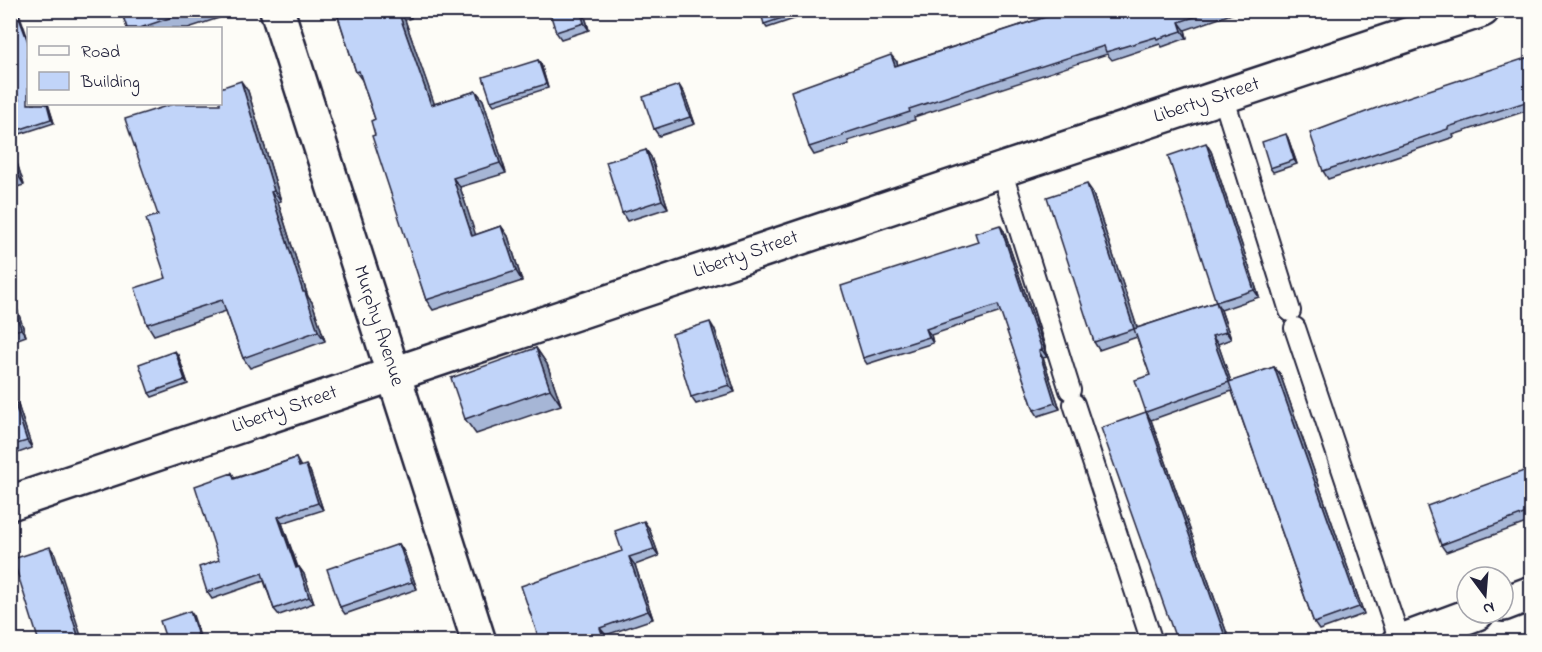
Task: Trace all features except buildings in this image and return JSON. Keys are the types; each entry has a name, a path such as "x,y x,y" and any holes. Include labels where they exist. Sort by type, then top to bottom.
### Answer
{"street":[{"name":"Murphy Avenue","path":"277,10 479,642"},
{"name":"Liberty Street","path":"10,503 1482,10"},
{"path":"1515,599 1532,593"},
{"path":"1400,641 1455,621"}],"lane":[{"path":"1223,96 1293,320 1400,641"},
{"path":"1001,170 1152,642"}]}
